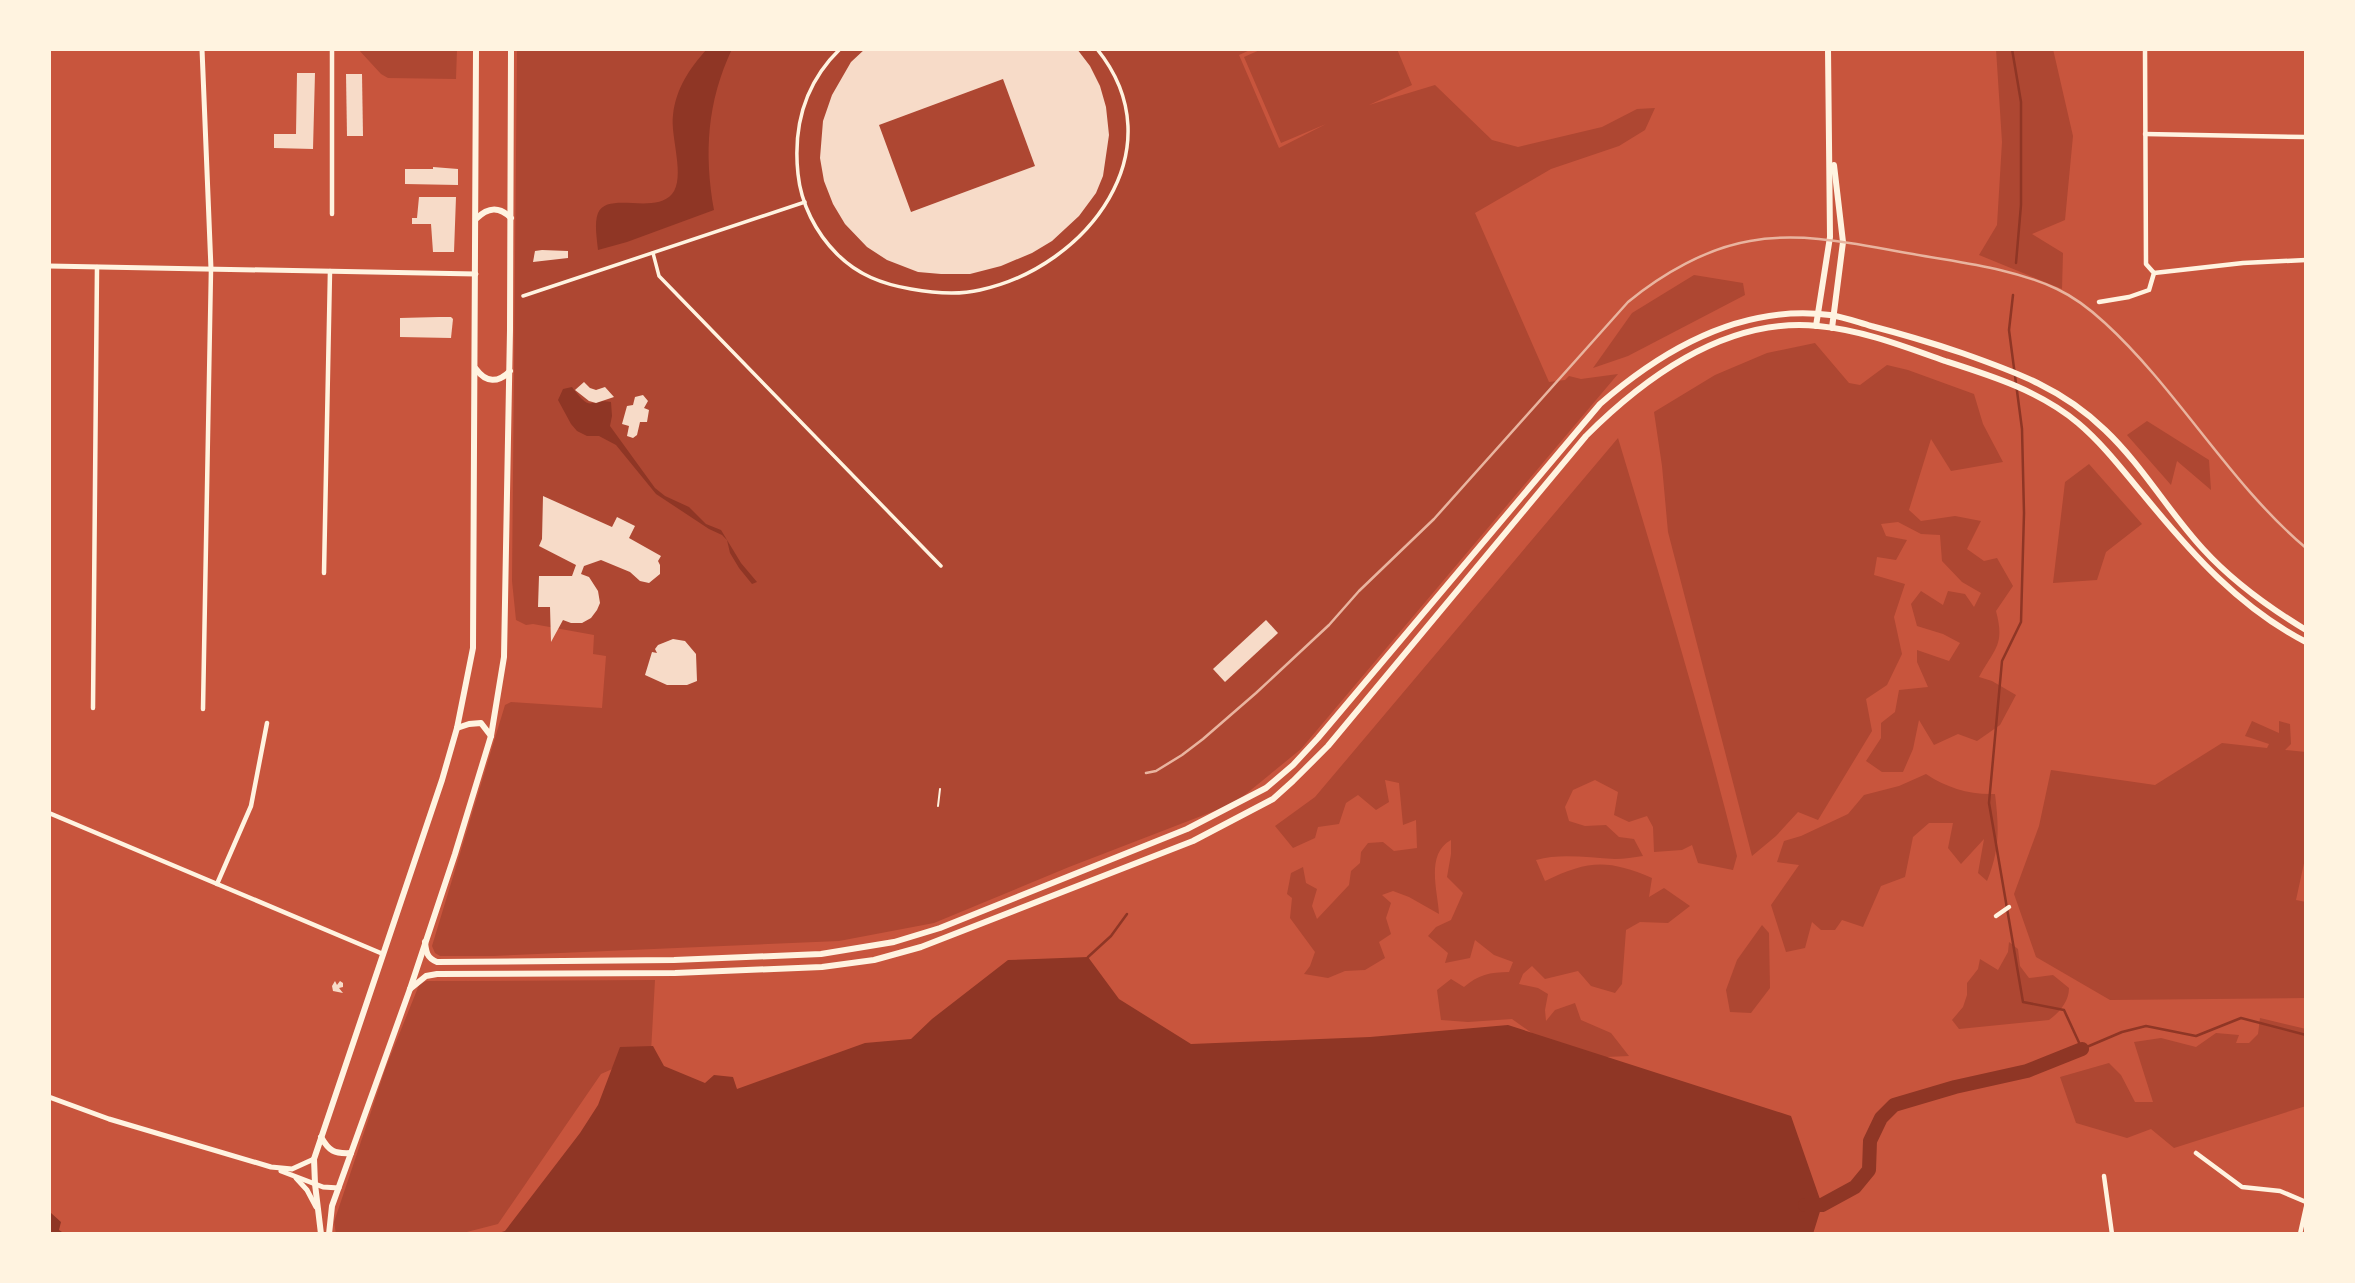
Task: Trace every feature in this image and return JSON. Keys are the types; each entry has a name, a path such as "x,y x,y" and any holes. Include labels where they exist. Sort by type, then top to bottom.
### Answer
{"main road":[{"path":"321,1234 314,1159 457,728 473,648 476,49"},
{"path":"329,1234 332,1206 410,989 491,736 504,657 510,371 511,49"},
{"path":"1816,326 1830,237 1829,49"},
{"path":"1830,136 1843,231 1832,328"},
{"path":"476,219 484,211 493,209 500,209 511,218"},
{"path":"425,942 426,953 437,962 674,960 821,954 872,947 916,936 1142,849 1249,799 1285,772 1318,738 1577,429 1625,383 1648,365 1682,345 1713,332 1768,316 1833,315 1910,336 2040,383 2077,407 2106,431 2202,548 2237,582 2270,609 2306,630"},
{"path":"410,989 426,976 437,974 675,973 822,967 874,960 908,950 1147,860 1255,810 1293,781 1328,746 1587,436 1633,393 1688,356 1769,327 1816,326 1862,333 2010,383 2053,404 2105,449 2192,554 2227,589 2306,642"},
{"path":"475,368 483,378 492,381 503,378 510,371"},
{"path":"457,728 481,723 491,736"},
{"path":"321,1137 333,1153 351,1153"}],"street":[{"path":"202,49 211,269 203,709"},
{"path":"332,49 332,214"},
{"path":"840,49 809,89 799,122 796,154 798,179 805,202 824,240 852,269 878,282 925,292 978,291 1007,282 1039,267 1070,245 1105,208 1124,166 1127,121 1118,82 1097,49"},
{"path":"2145,49 2146,264 2154,273"},
{"path":"2146,134 2306,137"},
{"path":"523,296 805,202"},
{"path":"653,253 659,276 941,566"},
{"path":"2154,273 2243,263 2306,260"},
{"path":"49,266 476,274"},
{"path":"93,708 97,267"},
{"path":"324,573 330,271"},
{"path":"2099,302 2129,297 2149,290 2154,273"},
{"path":"217,884 251,806 267,723"},
{"path":"49,813 383,954"},
{"path":"1996,916 2009,908"},
{"path":"49,1097 109,1119 271,1167 315,1184 339,1188"},
{"path":"2196,1153 2242,1187 2280,1191 2306,1202"},
{"path":"271,1167 292,1169 314,1159"},
{"path":"294,1176 307,1190 317,1208"},
{"path":"2104,1176 2112,1234"},
{"path":"2300,1234 2306,1207"}],"path":[{"path":"938,806 940,789"}],"shaded area":[{"path":"358,49 457,49 456,79 388,78"},
{"path":"517,49 1252,49 1239,55 1279,148 1326,124 1281,143 1244,57 1262,49 1397,49 1412,85 1369,105 1435,85 1492,140 1518,147 1602,127 1637,109 1655,108 1645,130 1619,146 1551,169 1475,213 1549,382 1565,380 1569,376 1581,379 1618,374 1301,749 1235,803 934,923 839,941 440,956 432,946 505,705 511,702 602,708 606,656 593,654 594,635 526,625 516,620 512,581"},
{"path":"707,49 732,49 717,88 710,128 709,168 714,210 598,250 596,221 603,207 621,203 654,203 664,200 676,187 678,168 673,115 677,96 685,79"},
{"path":"1996,49 2053,49 2073,136 2065,220 2032,234 2063,253 2062,289 1979,255 1997,225 2002,142"},
{"path":"1694,275 1743,283 1745,295 1628,356 1593,368 1632,313"},
{"path":"1815,343 1849,383 1860,385 1887,365 1974,394 1983,424 2003,462 1951,471 1931,439 1909,510 1921,521 1955,516 1981,521 1967,549 1984,561 1997,558 2013,586 1996,611 1999,639 1979,677 2016,695 2000,725 1977,741 1958,734 1934,745 1919,720 1913,749 1903,772 1882,772 1866,761 1881,738 1881,723 1895,712 1899,690 1928,687 1917,662 1917,650 1949,661 1960,643 1943,634 1917,626 1911,604 1921,591 1943,605 1948,591 1965,594 1974,607 1981,593 1962,582 1942,561 1940,535 1921,534 1898,522 1881,524 1886,536 1907,540 1896,560 1877,557 1874,575 1905,584 1894,617 1902,654 1887,685 1866,699 1872,731 1818,820 1798,812 1776,836 1752,856 1668,532 1654,412 1715,375 1767,353"},
{"path":"572,387 588,403 611,402 610,426 655,488 665,496 689,507 706,524 721,530 741,563 757,582 752,584 739,568 730,553 727,540 722,535 656,494 616,445 599,436 587,436 577,431 558,400 563,389"},
{"path":"2147,421 2209,460 2211,490 2177,461 2171,485 2127,435"},
{"path":"1618,438 1695,698 1737,856 1733,870 1698,863 1692,845 1682,850 1654,852 1653,827 1647,816 1629,822 1614,815 1618,792 1595,780 1573,790 1565,807 1569,821 1585,826 1606,825 1619,837 1634,839 1643,856 1615,859 1565,856 1536,860 1545,881 1586,866 1610,865 1652,878 1649,897 1664,888 1690,906 1668,923 1640,922 1626,930 1622,984 1615,993 1591,986 1578,971 1545,979 1532,966 1523,974 1519,984 1538,988 1548,994 1546,1021 1555,1010 1575,1003 1581,1020 1611,1033 1629,1056 1582,1058 1546,1043 1512,1019 1468,1022 1441,1020 1437,990 1451,979 1464,987 1485,975 1509,972 1513,962 1494,955 1475,940 1470,958 1445,963 1448,953 1428,936 1436,927 1451,920 1463,893 1447,877 1451,840 1438,854 1436,864 1439,914 1393,891 1382,895 1391,903 1386,918 1391,934 1379,942 1385,958 1365,970 1345,971 1328,978 1304,974 1315,952 1290,918 1292,898 1287,894 1291,873 1303,867 1306,883 1317,889 1312,906 1317,919 1349,885 1351,871 1360,863 1361,852 1368,843 1383,842 1394,851 1417,848 1416,820 1403,825 1399,783 1385,780 1389,802 1376,810 1358,795 1346,803 1339,824 1318,827 1315,838 1293,848 1275,826 1315,797"},
{"path":"2089,464 2142,524 2106,552 2097,580 2053,583 2065,482"},
{"path":"2252,721 2279,733 2279,721 2290,724 2291,744 2285,750 2306,752 2306,854 2296,900 2306,902 2306,998 2110,1000 2036,957 2014,894 2039,826 2051,770 2155,785 2222,743 2267,748 2269,744 2245,736"},
{"path":"1926,774 1959,790 1995,794 1997,838 1987,881 1978,873 1984,839 1961,864 1948,848 1953,823 1929,823 1913,837 1905,877 1881,886 1863,927 1842,920 1835,930 1821,930 1812,922 1805,948 1786,952 1771,905 1799,865 1777,862 1784,841 1848,814 1864,795 1899,786"},
{"path":"1762,925 1769,933 1770,988 1751,1013 1730,1012 1726,990 1737,960"},
{"path":"2009,942 2018,949 2020,966 2029,978 2053,975 2069,988 2066,1002 2049,1020 1959,1029 1952,1020 1963,1007 1967,983 1978,969 1980,959 1998,970 2008,952"},
{"path":"1088,957 1119,999 1191,1044 1370,1037 1508,1025 1791,1116 1822,1205 1813,1234 495,1234 505,1231 580,1133 598,1105 620,1047 653,1046 664,1066 705,1083 714,1075 733,1077 737,1089 865,1043 911,1039 932,1019 1008,960"},
{"path":"655,980 651,1052 601,1074 498,1224 459,1234 336,1234 334,1222 386,1067 419,985 426,981"},
{"path":"2260,1018 2306,1029 2306,1106 2174,1148 2151,1129 2127,1138 2076,1123 2060,1077 2109,1063 2121,1075 2135,1102 2153,1102 2134,1042 2161,1038 2196,1047 2216,1033 2239,1035 2236,1043 2249,1043 2258,1034"},
{"path":"51,1213 61,1222 59,1230 65,1234 49,1234"}],"building":[{"path":"865,49 1077,49 1100,86 1106,107 1109,135 1103,176 1096,193 1079,216 1052,241 1001,266 970,274 941,274 918,272 887,260 867,247 845,224 824,181 820,158 823,121 832,95 851,62","holes":["1003,79 1035,166 911,212 879,125"]},
{"path":"297,73 315,73 313,149 274,148 274,134 296,134"},
{"path":"346,74 362,74 363,136 347,136"},
{"path":"405,169 458,169 458,185 405,184"},
{"path":"419,197 456,197 454,252 433,252 431,224 412,224 412,218 417,218"},
{"path":"535,251 568,251 568,258 533,262"},
{"path":"451,317 451,338 400,337 400,318"},
{"path":"584,382 596,390 605,387 614,397 596,403 589,401 575,390"},
{"path":"643,395 648,401 644,408 649,410 647,422 640,422 637,435 633,438 627,436 629,426 622,424 627,406 633,405 635,397"},
{"path":"543,496 612,527 617,517 635,526 629,538 661,556 658,561 660,574 649,583 601,560 584,566 581,574 589,577 598,591 600,603 597,610 591,618 582,623 563,620 551,642 550,607 538,607 539,576 572,576 576,565 539,546 542,539"},
{"path":"1266,620 1278,633 1225,682 1213,669"},
{"path":"673,639 685,641 696,654 697,681 687,685 667,685 645,675 652,652 657,653 655,649 658,645"},
{"path":"335,981 337,985 340,981 343,983 343,987 339,988 343,993 333,991"}],"waterway":[{"path":"2012,49 2021,102 2021,205 2016,263"},
{"path":"2013,295 2009,330 2022,429 2024,513 2021,622 2002,661 1989,803 2023,1002 2064,1010 2082,1049 2122,1032 2146,1026 2196,1036 2241,1018 2306,1035"},
{"path":"1088,957 1111,936 1127,914"},
{"path":"1805,1205 1822,1205 1855,1187 1869,1170 1870,1141 1881,1118 1894,1105 1955,1087 2027,1071 2082,1049"}],"railway":[{"path":"1146,773 1156,771 1203,739 1329,625 1359,591 1434,519 1628,302 1686,264 1734,244 1770,238 1811,238 1852,243 2005,271 2063,292 2094,313 2131,349 2253,495 2306,548"}]}
